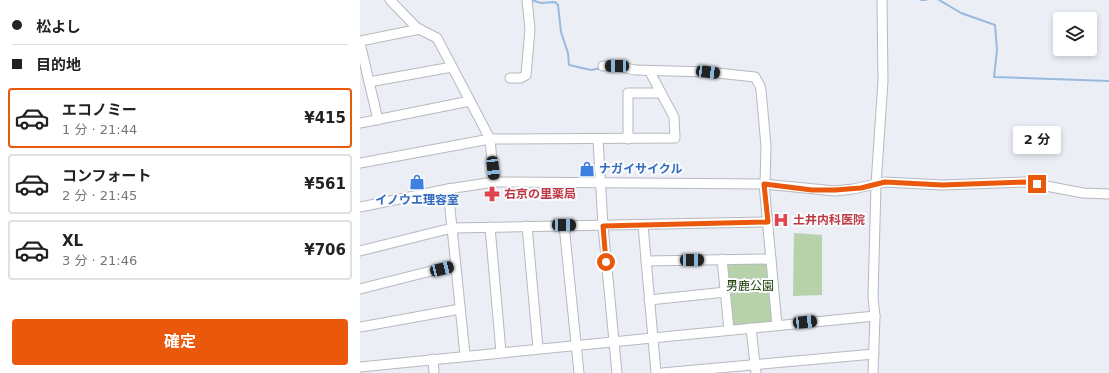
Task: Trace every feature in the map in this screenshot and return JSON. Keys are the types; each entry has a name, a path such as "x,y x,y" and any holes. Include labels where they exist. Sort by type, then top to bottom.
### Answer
{"street":[{"path":"390,0 420,30 437,38 490,139 494,182"},
{"path":"510,78 521,78 526,75 530,29 526,0"},
{"path":"873,373 876,184 883,81 882,0"},
{"path":"378,120 360,42 420,30"},
{"path":"603,66 617,66 635,70 708,72 754,77 761,90 766,146 765,184 777,325"},
{"path":"369,82 452,67"},
{"path":"360,163 490,139 598,140 675,138 674,117 651,74"},
{"path":"628,139 628,93 661,93"},
{"path":"360,123 470,101"},
{"path":"598,140 599,182 617,373"},
{"path":"360,207 448,189 494,182 765,184 835,190 870,187 876,184 906,182 942,185 1025,182 1083,193 1109,194"},
{"path":"448,189 465,355"},
{"path":"360,251 452,228 768,222"},
{"path":"564,225 579,373"},
{"path":"643,225 656,373"},
{"path":"527,226 538,348"},
{"path":"490,227 501,352"},
{"path":"722,259 729,330"},
{"path":"646,261 771,259"},
{"path":"360,289 455,265"},
{"path":"649,300 726,292"},
{"path":"360,327 460,310"},
{"path":"360,367 465,355 875,316"},
{"path":"751,328 756,369"},
{"path":"662,373 756,369 874,354"},
{"path":"433,359 434,373"}],"green space":[{"path":"794,233 822,235 822,295 793,296"},
{"name":"男鹿公園","path":"767,262 774,320 772,323 736,327 732,323 728,263"}],"waterway":[{"path":"531,0 541,3 555,2 558,5 561,32 568,53 569,65 591,70 602,68"},
{"path":"921,0 926,0"},
{"path":"939,0 961,13 995,25 997,50 994,77 1109,81"}],"place":[{"name":"ナガイサイクル","path":"587,169"},
{"name":"イノウエ理容室","path":"417,182"},
{"name":"右京の里薬局","path":"492,194"},
{"name":"土井内科医院","path":"781,220"}],"route":[{"path":"606,262 603,226 768,222 764,184 812,190 853,189 870,187 885,182 942,185 1025,182 1037,184"}]}
